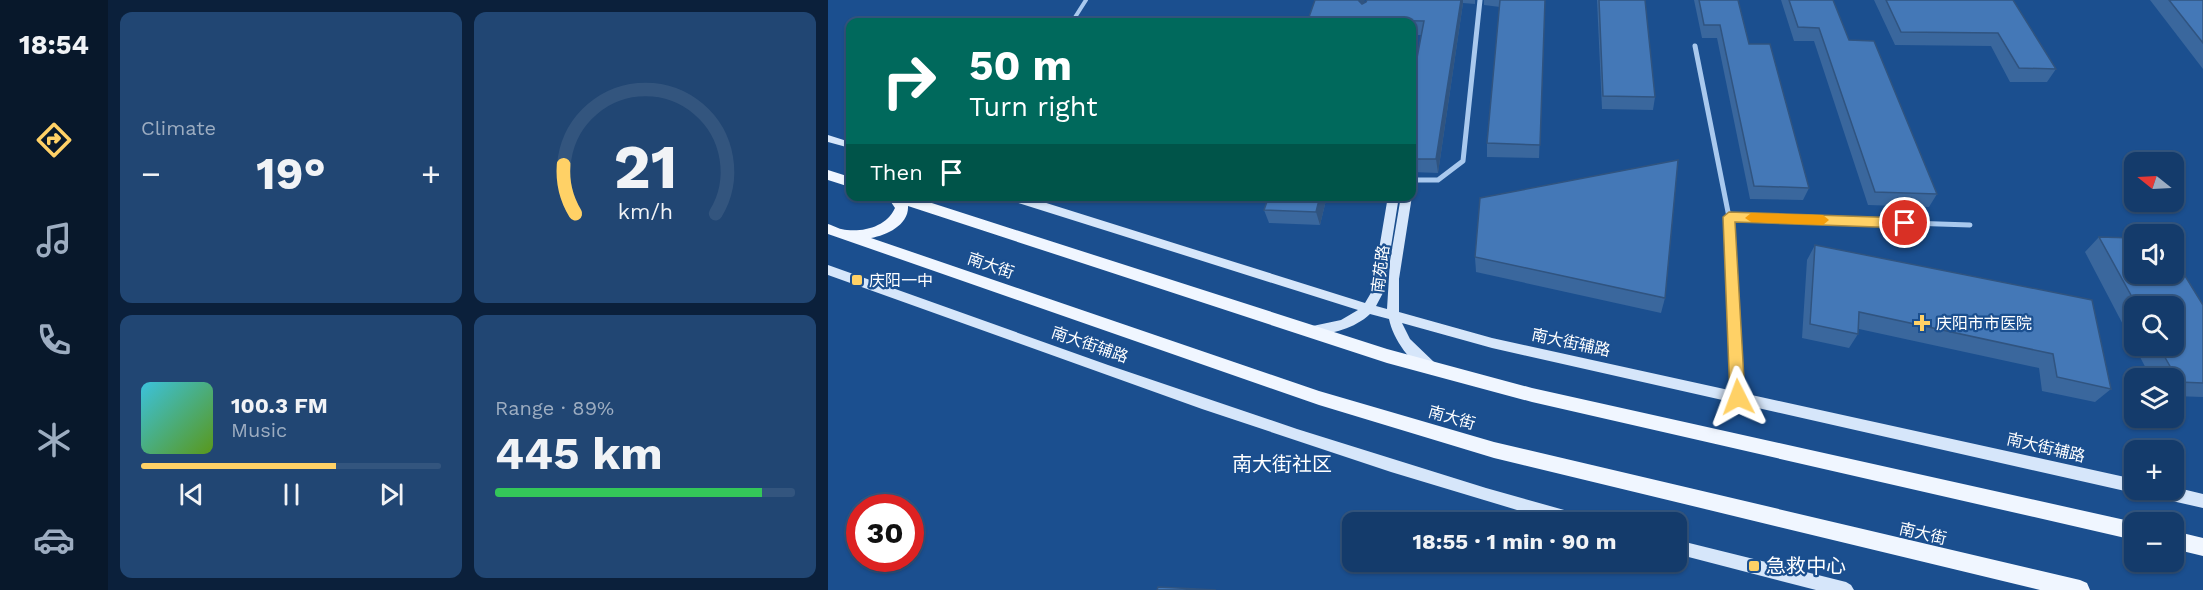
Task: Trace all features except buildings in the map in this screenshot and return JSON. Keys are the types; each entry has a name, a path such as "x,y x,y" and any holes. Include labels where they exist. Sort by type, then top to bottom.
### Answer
{"main road":[{"path":"828,175 846,181"},
{"path":"845,235 867,234 885,229 898,220 902,208 896,201"},
{"name":"南大街","path":"905,201 1431,368 1532,394 2124,529"},
{"name":"南大街","path":"828,229 1319,398 1494,450 2080,590"},
{"path":"2184,542 2203,547"}],"street":[{"path":"1416,180 1438,180 1463,160 1480,0"},
{"path":"1695,46 1729,217 1738,397"},
{"path":"828,138 846,144"},
{"name":"南大街辅路","path":"1026,201 1369,309 1492,343 2124,484"},
{"name":"南苑路","path":"1310,331 1348,324 1363,316 1369,309 1378,291 1393,201"},
{"name":"南苑路","path":"1406,201 1392,291 1394,316 1404,341 1431,368"},
{"path":"1729,217 1970,225"},
{"name":"南大街辅路","path":"828,270 1247,418 1487,496 1545,512"},
{"path":"2184,497 2203,501"},
{"path":"1687,550 1846,590"}],"lane":[{"path":"1075,18 1086,0"}],"slow traffic":[{"path":"1751,218 1823,220"}],"place":[{"name":"庆阳一中","path":"857,280"},
{"name":"庆阳市市医院","path":"1922,323"},
{"name":"急救中心","path":"1754,566"}],"district":[{"name":"南大街社区","path":"1282,464"}],"route":[{"path":"1738,397 1729,217 1905,223"}]}
